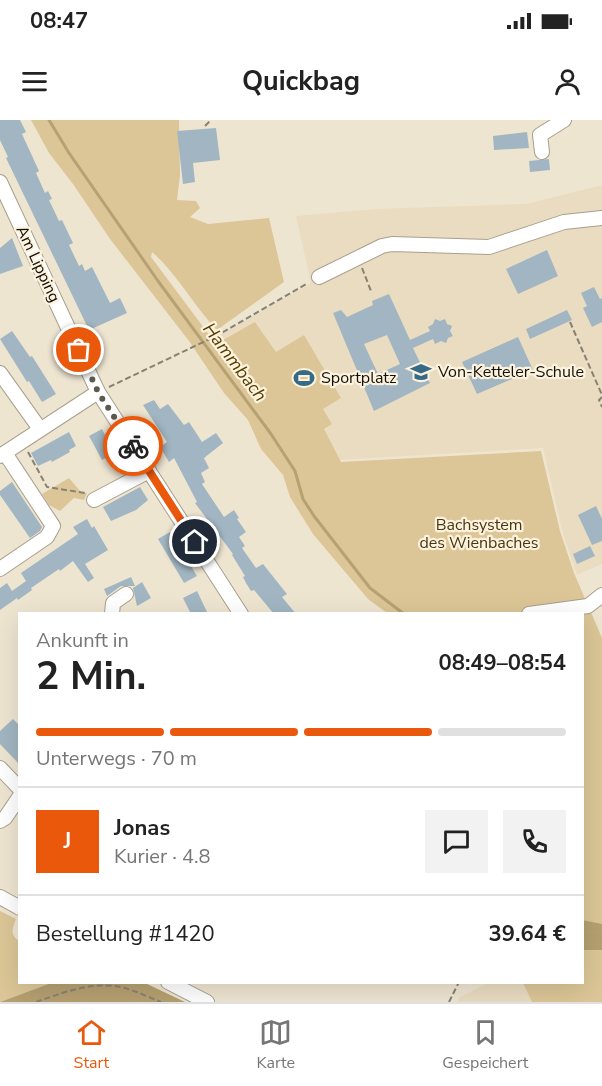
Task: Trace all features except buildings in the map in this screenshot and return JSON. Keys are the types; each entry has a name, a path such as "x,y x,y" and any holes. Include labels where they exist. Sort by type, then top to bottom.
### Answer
{"street":[{"path":"542,152 540,135 564,120"},
{"name":"Am Lipping","path":"0,182 98,392 240,612"},
{"path":"320,276 382,246 392,244 489,247 564,222 602,218"},
{"path":"0,373 40,429"},
{"path":"0,569 47,537 52,526 3,454 98,392"},
{"path":"98,498 149,471"},
{"path":"112,612 113,603 126,594"},
{"path":"544,612 588,606 602,595"},
{"path":"0,768 18,787"},
{"path":"0,821 5,818 18,799"},
{"path":"0,897 18,907"},
{"path":"172,984 207,1002"}],"path":[{"path":"205,126 211,120"},
{"path":"358,258 371,291"},
{"path":"98,392 218,335 320,276"},
{"path":"570,322 602,396 599,400 602,407"},
{"path":"22,441 47,487 98,498"},
{"path":"449,1002 458,984"},
{"path":"36,1002 64,992 92,986 120,987 161,1002"}],"shaded area":[{"name":"Von-Ketteler-Schule","path":"602,185 602,564 577,575 563,534 543,448 302,462 226,350 220,335 311,283 296,216 376,209 526,204"},
{"path":"584,920 602,924 602,950 584,950"},
{"path":"48,984 147,984 185,1002 0,1002"},
{"path":"486,984 523,984 532,1002 457,1002 460,997"}],"green space":[{"name":"Bachsystem des Wienbaches","path":"31,120 179,120 180,175 177,200 196,201 200,208 190,217 208,224 269,218 284,282 217,330 152,252 151,257 216,344 255,322 276,352 304,335 341,398 323,409 332,424 324,429 341,462 541,451 560,531 574,573 602,638 602,1002 532,1002 523,984 584,984 584,612 386,612 368,599 313,534 290,497 283,475 261,449 248,420 224,393 189,341 110,239 49,153"},
{"path":"69,478 81,492 87,493 84,500 74,498 60,511 49,505 42,494"},
{"path":"0,911 16,919 13,932 18,940 18,984 48,984 0,1002"}],"waterway":[{"name":"Hammbach","path":"49,120 69,153 158,281 271,434 295,471 303,499 314,516 370,588 401,612"},
{"name":"Hammbach","path":"584,933 602,932"}],"way so far":[{"path":"79,350 98,392 133,446"}],"place":[{"name":"Von-Ketteler-Schule","path":"421,372"},
{"name":"Sportplatz","path":"304,378"}],"route":[{"path":"133,446 195,542"}]}
